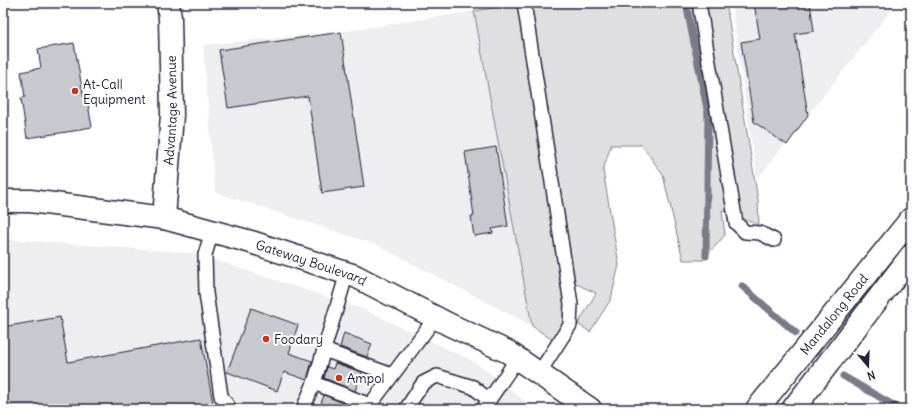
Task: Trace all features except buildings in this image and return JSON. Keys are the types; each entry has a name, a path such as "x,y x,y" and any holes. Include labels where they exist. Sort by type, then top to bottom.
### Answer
{"street":[{"name":"Advantage Avenue","path":"164,218 172,115 170,18 168,3"},
{"name":"Gateway Boulevard","path":"3,201 30,201 164,218 251,242 347,273 508,352 590,409"},
{"name":"Mandalong Road","path":"757,409 911,219"},
{"name":"Mandalong Road","path":"793,409 911,256"}],"lane":[{"path":"524,3 571,304 570,325 539,373"},
{"path":"699,3 736,223 745,232 760,233 774,240"},
{"path":"212,231 205,255 206,293 221,396 230,409"},
{"path":"303,409 314,383 347,273"},
{"path":"314,383 369,407 436,317"},
{"path":"324,350 392,375"},
{"path":"406,409 423,383 437,376 473,387 486,404 517,359"}],"shaded area":[{"path":"506,3 726,3 758,200 759,225 722,210 725,235 703,260 683,260 663,175 642,145 611,145 603,170 619,265 611,299 590,332 578,324 596,293 559,276 567,318 554,341 532,326 474,11 506,6"},
{"path":"731,3 897,3 757,179"},
{"path":"474,11 532,326 377,245 215,192 203,45 341,32"},
{"path":"3,239 194,253 363,309 475,362 535,409 3,409"}],"waterway":[{"path":"686,3 708,114 706,256"},
{"path":"742,286 796,333"},
{"path":"843,376 900,409"}],"place":[{"name":"At-Call Equipment","path":"75,91"},
{"name":"Foodary","path":"266,339"},
{"name":"Ampol","path":"339,378"}]}
